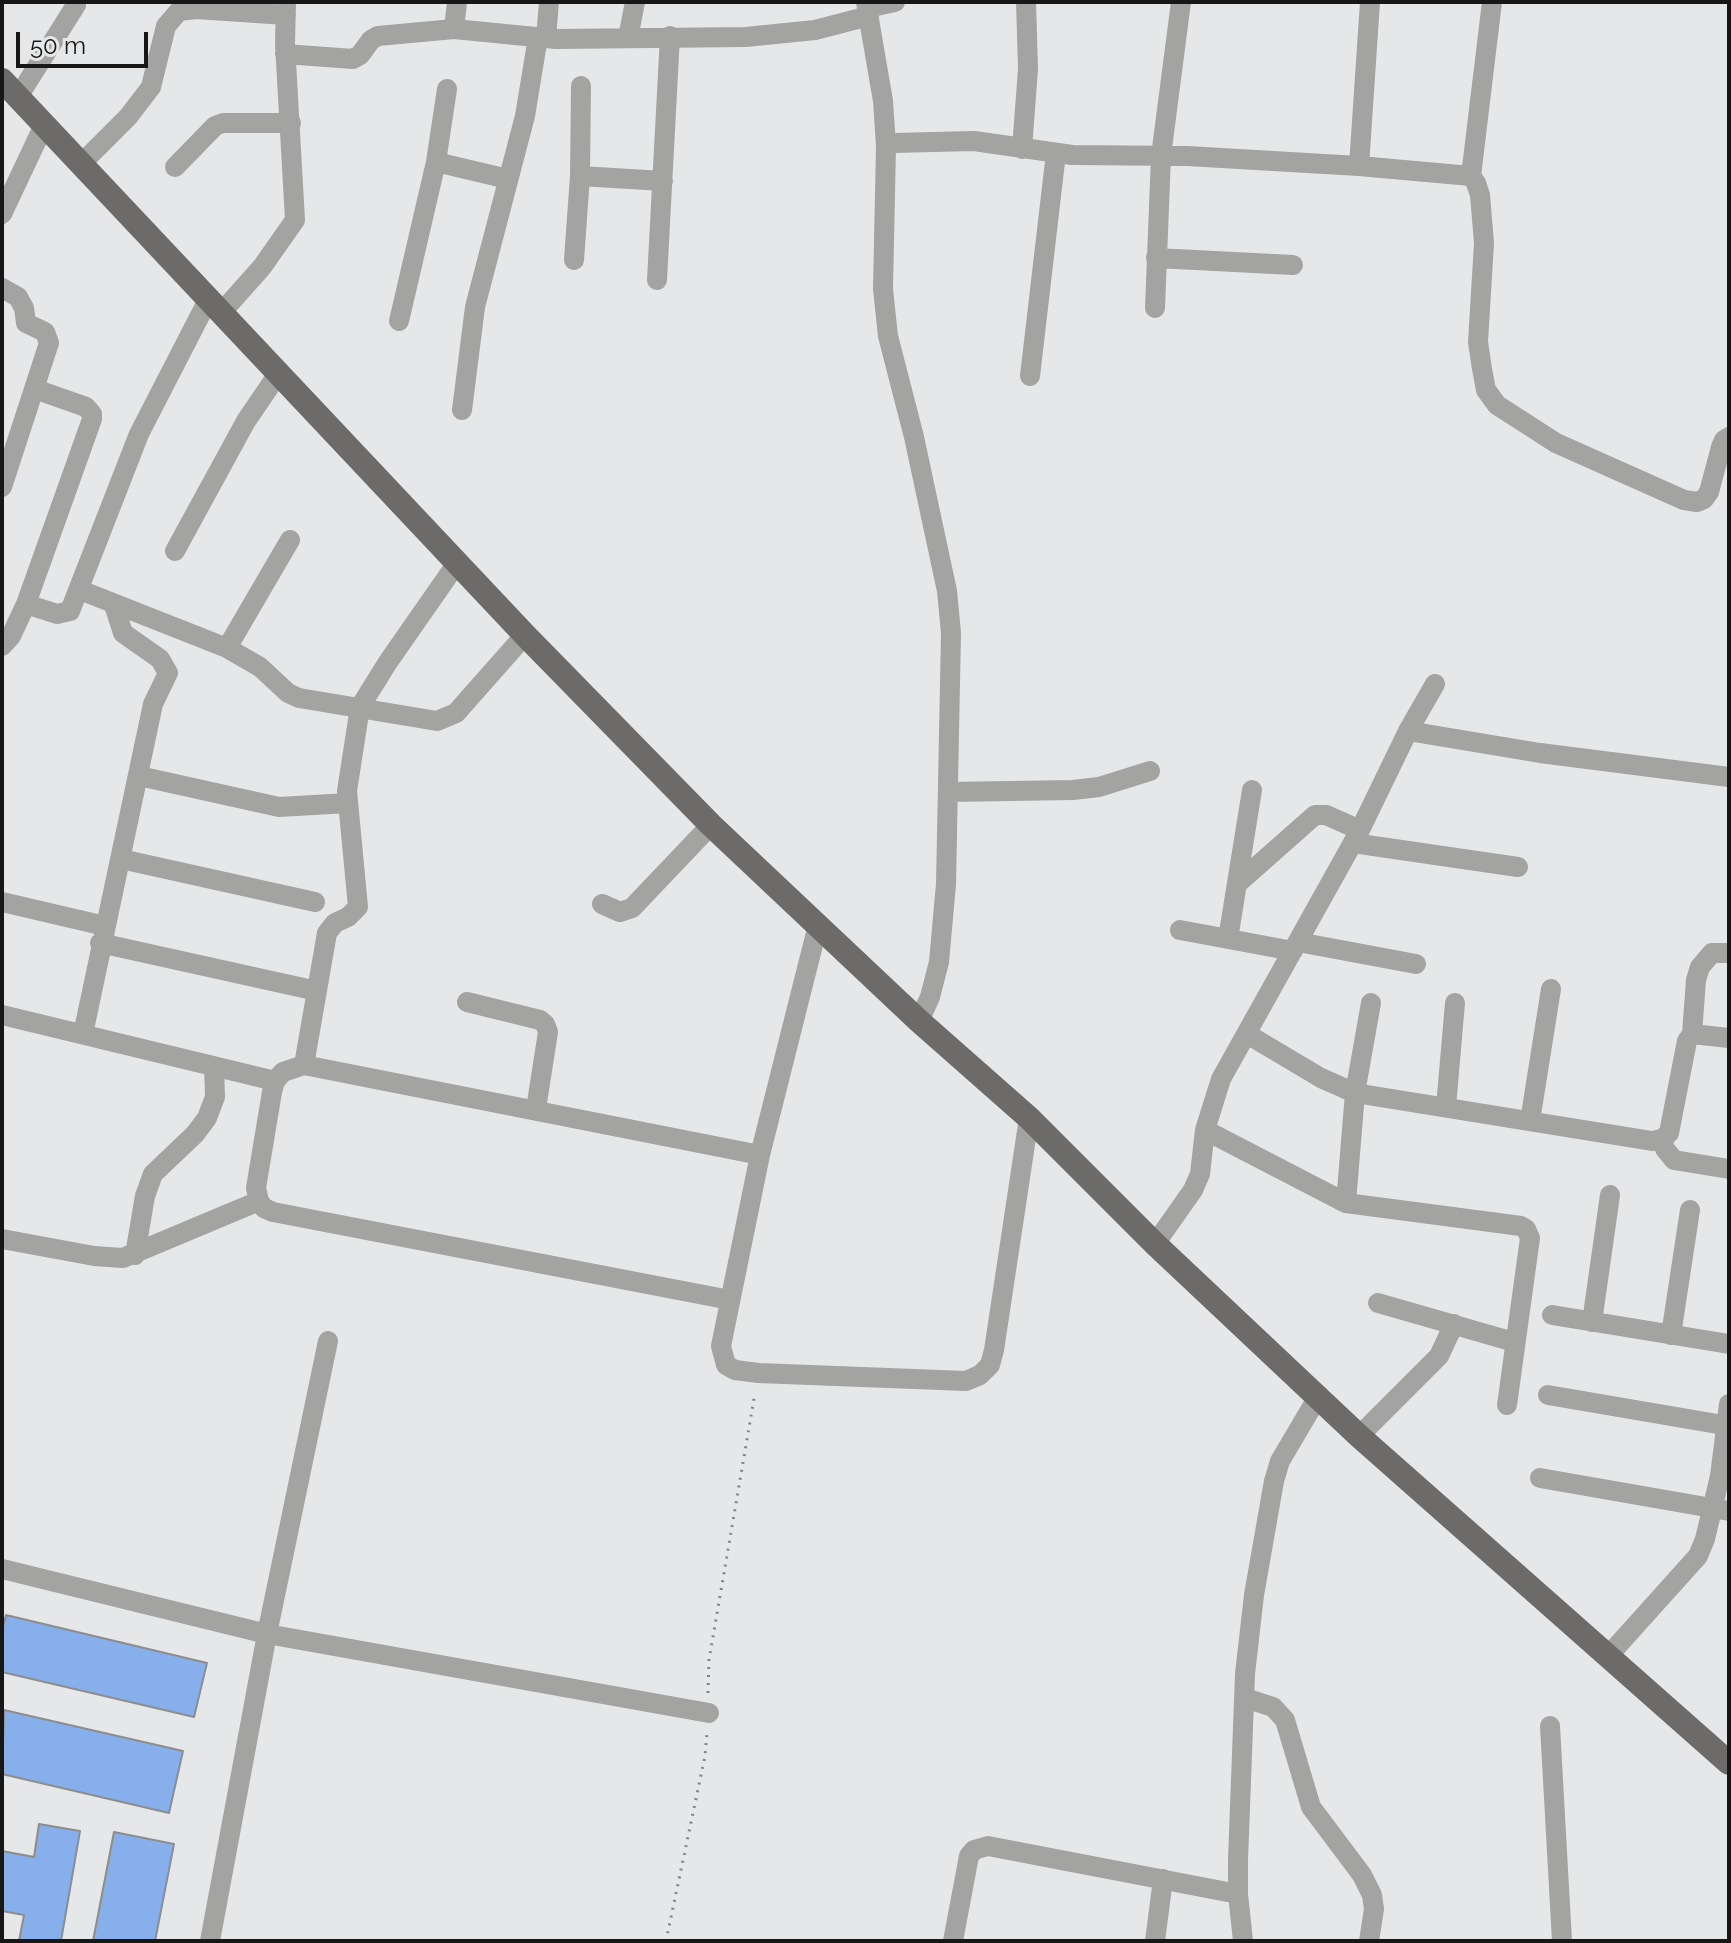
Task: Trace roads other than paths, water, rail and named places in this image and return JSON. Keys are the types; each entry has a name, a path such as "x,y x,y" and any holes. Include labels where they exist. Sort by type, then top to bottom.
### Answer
{"main road":[{"path":"10,89 525,635 711,825 919,1021 1029,1118 1155,1244 1319,1395 1359,1436 1729,1763"}],"street":[{"path":"454,29 457,2"},
{"path":"462,410 475,307 525,116 549,2"},
{"path":"628,38 635,2"},
{"path":"285,54 353,59 378,36 454,29 542,37 791,34 895,2"},
{"path":"1022,149 1028,69 1026,2"},
{"path":"1155,308 1161,156 1181,2"},
{"path":"1359,166 1370,2"},
{"path":"1492,2 1471,176 1480,195 1484,243 1478,342 1486,390 1497,405 1556,443 1684,500 1697,502 1704,499 1709,492 1721,447 1729,437"},
{"path":"10,89 76,5"},
{"path":"26,604 62,615 70,611 139,434 214,306 262,267 295,220 285,54 286,9 179,11 166,26 151,87 128,117 81,164"},
{"path":"867,9 883,101 886,146 883,289 888,336 914,437 950,614 946,884 939,962 930,997 919,1021"},
{"path":"657,280 670,36"},
{"path":"574,260 580,176 581,86"},
{"path":"399,321 436,162 447,89"},
{"path":"175,167 215,126 223,123 291,123"},
{"path":"2,214 44,125"},
{"path":"886,146 948,140 1056,153 1359,166 1471,176"},
{"path":"1030,376 1056,153"},
{"path":"436,162 508,179"},
{"path":"580,176 663,181"},
{"path":"1156,258 1293,265"},
{"path":"2,288 18,297 24,308 26,323 49,337 2,487"},
{"path":"175,551 246,421 278,374"},
{"path":"2,646 11,636 26,604 92,419 86,407 35,389"},
{"path":"227,648 290,540"},
{"path":"304,1065 330,927 358,907 348,803 360,707 457,563"},
{"path":"80,590 227,648 260,667 288,693 299,698 437,721 452,717 525,635"},
{"path":"83,1034 153,704 168,673 160,659 123,633 114,605"},
{"path":"1155,1244 1193,1190 1200,1174 1205,1130 1221,1079 1356,837 1408,731 1435,684"},
{"path":"1408,731 1540,753 1729,777"},
{"path":"948,792 1073,790 1099,787 1150,771"},
{"path":"139,776 279,807 348,803"},
{"path":"1228,939 1252,790"},
{"path":"1237,884 1315,815 1326,815 1356,837 1518,867"},
{"path":"602,904 620,912 632,908 711,825"},
{"path":"121,859 315,902"},
{"path":"2,902 103,934 317,991"},
{"path":"818,925 760,1155 721,1346 726,1365 735,1370 758,1373 966,1381 980,1375 990,1365 994,1350 1029,1118"},
{"path":"1180,930 1416,964"},
{"path":"1247,1034 1321,1078 1355,1093 1652,1141 1662,1139 1669,1133 1687,1041 1692,1034 1696,980 1700,967 1712,953 1729,953"},
{"path":"1530,1121 1551,989"},
{"path":"467,1002 540,1020 545,1024 548,1032 536,1109"},
{"path":"1346,1203 1355,1093 1371,1003"},
{"path":"1446,1107 1455,1003"},
{"path":"2,1015 275,1081"},
{"path":"1692,1034 1729,1038"},
{"path":"730,1300 264,1208 256,1188 275,1081 292,1068 304,1065 760,1155"},
{"path":"135,1255 145,1196 153,1174 207,1118 215,1097 214,1066"},
{"path":"1205,1130 1346,1203 1526,1229 1530,1238 1507,1405"},
{"path":"1662,1139 1674,1160 1729,1169"},
{"path":"1592,1322 1610,1195"},
{"path":"2,1239 112,1259 135,1255 259,1201"},
{"path":"1671,1335 1690,1210"},
{"path":"1378,1303 1514,1342"},
{"path":"1552,1315 1729,1344"},
{"path":"1359,1436 1439,1356 1454,1324"},
{"path":"210,1941 267,1634 328,1341"},
{"path":"1243,1941 1238,1894 1250,1628 1274,1481 1280,1461 1319,1395"},
{"path":"1548,1395 1728,1425"},
{"path":"1609,1655 1698,1556 1721,1510 1720,1476 1729,1404"},
{"path":"1540,1478 1721,1510"},
{"path":"2,1569 267,1634 709,1713"},
{"path":"1245,1698 1273,1707 1285,1720 1311,1807 1362,1875 1372,1895 1374,1909 1369,1941"},
{"path":"1550,1726 1562,1941"},
{"path":"953,1941 969,1856 974,1850 988,1846 1238,1894"},
{"path":"1155,1941 1163,1879"}]}
